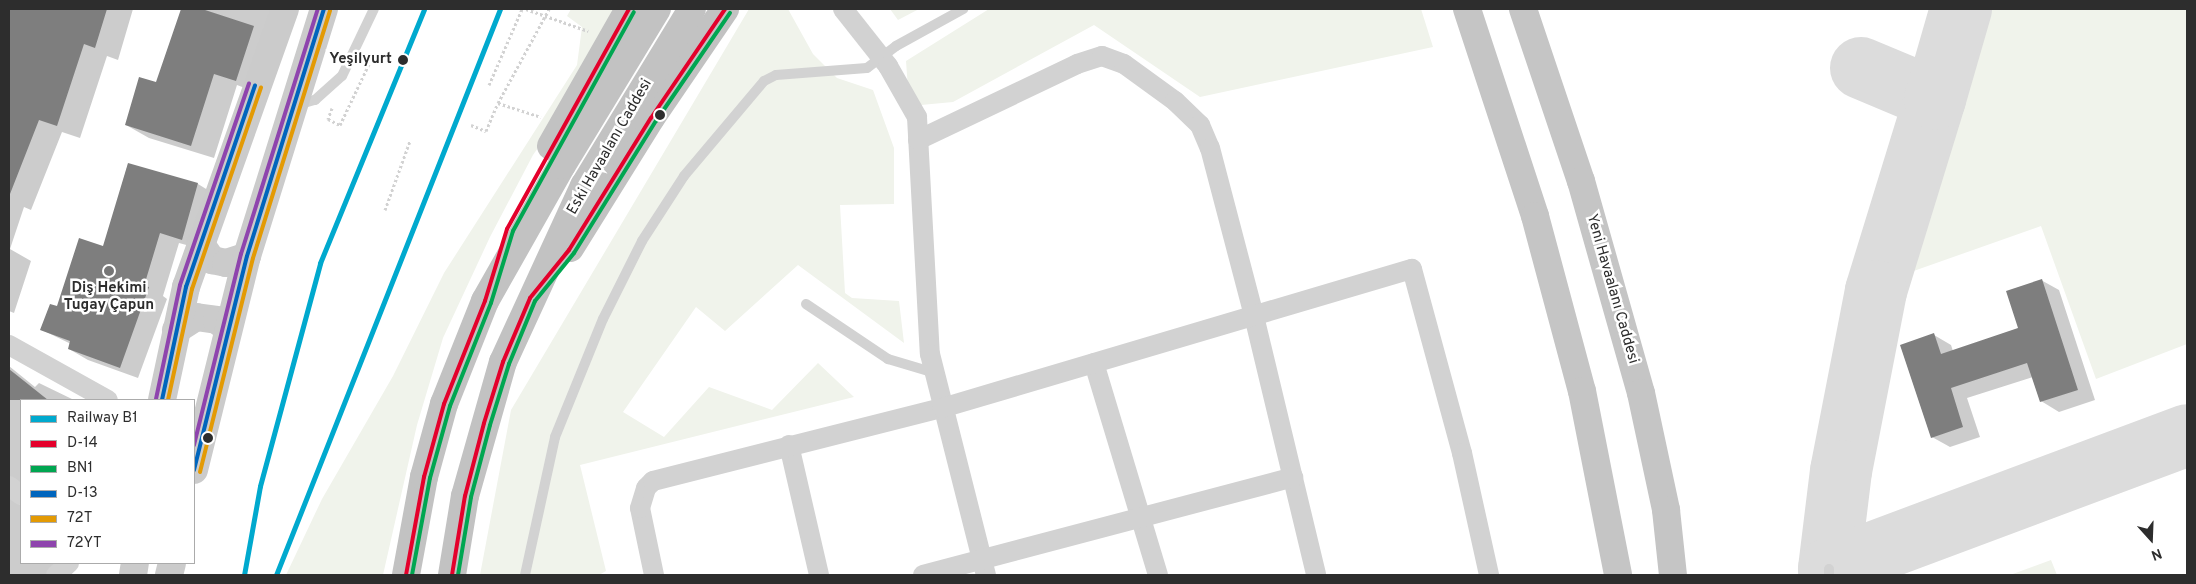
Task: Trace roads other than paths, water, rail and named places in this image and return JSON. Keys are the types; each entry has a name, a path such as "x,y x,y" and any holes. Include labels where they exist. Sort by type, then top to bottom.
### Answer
{"highway":[{"path":"485,301 507,229 628,9"},
{"name":"Eski Havaalanı Caddesi","path":"406,575 424,476 444,404 485,301 562,164 657,9"},
{"name":"Eski Havaalanı Caddesi","path":"452,575 465,496 484,423 503,362 530,298 584,186 692,9"},
{"path":"530,298 569,250 651,118 725,9"}],"main road":[{"path":"162,399 176,330 200,243 285,9"},
{"path":"195,466 247,256 291,107 324,9"},
{"path":"1467,9 1534,216 1582,391 1618,575"},
{"name":"Yeni Havaalanı Caddesi","path":"1523,9 1581,181 1641,392 1666,510 1673,575"},
{"path":"200,243 212,260 226,263 247,256"},
{"path":"176,330 196,318 217,320 228,329"}],"street":[{"path":"843,9 882,58 917,117 930,354 942,408 984,567"},
{"path":"918,140 1077,64 1102,56 1124,64 1175,101 1200,124 1210,148 1254,316 1316,575"},
{"path":"654,575 640,508 646,488 653,481 789,445 942,408 1412,269 1462,452 1489,575"},
{"path":"9,345 106,399"},
{"path":"1094,363 1158,575"},
{"path":"789,445 819,575"},
{"path":"923,575 984,567 1141,517 1293,477"},
{"path":"9,486 20,494"},
{"path":"56,575 68,564"}],"lane":[{"path":"291,107 315,100 342,76 374,9"},
{"path":"525,575 555,437 611,302 642,241 684,176 764,81 776,75 867,68 963,9"},
{"path":"806,304 888,358 935,373"}],"rail line":[{"name":"B1","path":"244,575 260,486 320,263 424,9"},
{"name":"B1","path":"276,575 500,9"}],"place":[{"name":"Yeşilyurt","path":"403,60"},
{"name":"Diş Hekimi Tugay Çapun","path":"109,271"}]}
